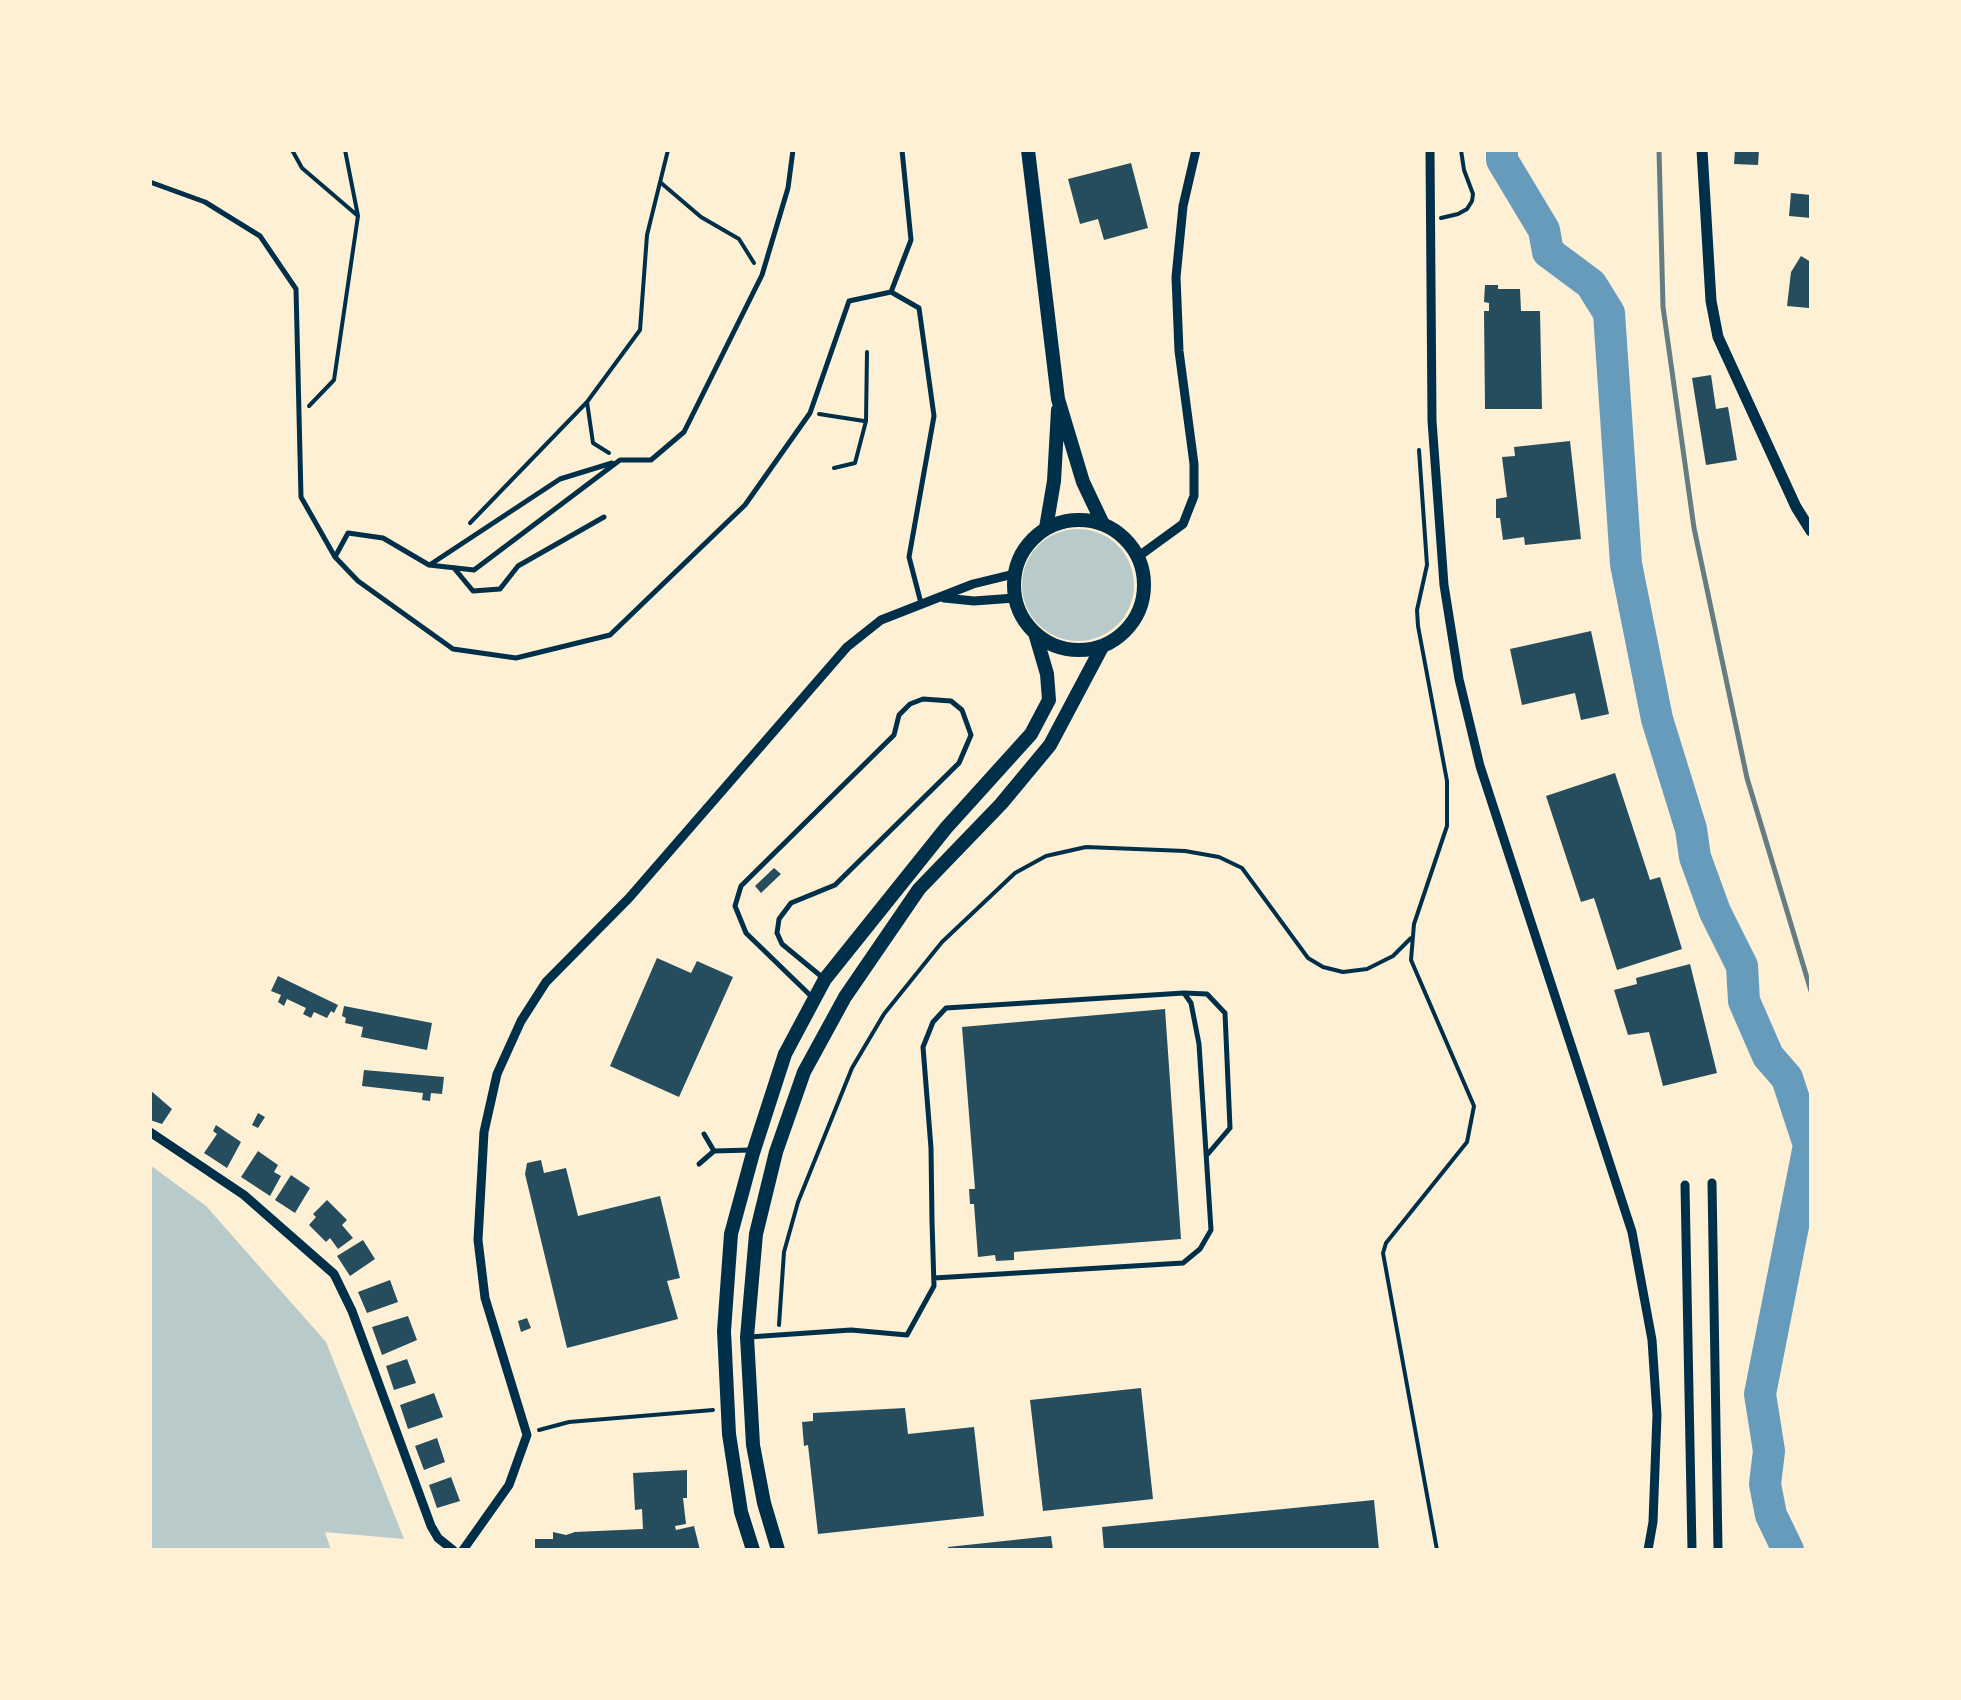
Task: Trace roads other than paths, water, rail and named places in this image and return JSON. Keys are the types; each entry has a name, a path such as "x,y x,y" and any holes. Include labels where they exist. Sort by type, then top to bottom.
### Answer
{"main road":[{"path":"1028,150 1058,399 1054,481 1046,528"},
{"path":"1058,399 1083,482 1102,522"},
{"path":"752,1550 741,1512 728,1434 724,1331 731,1234 785,1054 825,978 946,828 1031,734 1049,700 1048,674 1035,634 1015,598 1014,574 1031,540 1064,520 1083,518 1102,522 1124,536 1139,556 1145,577 1144,599 1136,619 1121,636 1102,646 1078,651 1055,646 1035,634"},
{"path":"778,1550 752,1445 747,1337 756,1234 776,1152 804,1072 845,996 919,889 1001,804 1050,745 1102,646"}],"street":[{"path":"1139,556 1183,524 1194,496 1194,464 1179,352 1176,277 1183,206 1196,150"},
{"path":"1430,150 1432,421 1444,586 1459,678 1480,766 1632,1232 1652,1340 1657,1416 1653,1522 1648,1550"},
{"path":"1702,150 1711,301 1718,338 1796,508 1811,530"},
{"path":"463,1550 509,1485 526,1435 485,1298 478,1240 484,1132 496,1074 521,1022 546,982 629,898 846,646 881,620 920,603 1014,574"},
{"path":"941,598 1015,598"},
{"path":"150,1132 244,1195 334,1274 352,1311 431,1526 453,1550"},
{"path":"1712,1183 1718,1550"},
{"path":"1685,1186 1692,1550"}],"lane":[{"path":"429,565 560,478 620,460 651,460 684,432 762,275 788,188 793,150"},
{"path":"891,292 911,240 902,150"},
{"path":"150,182 205,202 260,236 296,289 301,496 335,556 358,581 453,649 516,658 610,635 745,505 810,413 849,301 891,292 919,308 934,416 910,557 920,603"},
{"path":"335,556 348,533 383,538 429,565 474,570 620,460"},
{"path":"454,568 473,591 500,589 518,566 604,518"},
{"path":"813,999 746,933 735,906 741,886 894,735 900,715 910,704 923,698 951,701 962,710 971,735 959,764 835,885 791,903 778,919 777,933 782,944 825,978"},
{"path":"934,1278 1182,1263 1200,1249 1212,1230 1199,1044 1191,1003 1184,994"},
{"path":"747,1337 851,1330 906,1335 934,1286 931,1148 923,1047 933,1022 946,1008 1207,994 1224,1013 1230,1128 1206,1155"},
{"path":"704,1134 714,1151"},
{"path":"699,1164 714,1151 754,1150"}],"waterway":[{"path":"1502,150 1502,160 1544,230 1548,252 1591,284 1609,313 1626,564 1657,719 1691,829 1695,857 1715,912 1742,966 1744,1001 1768,1056 1787,1078 1809,1145 1760,1394 1769,1451 1765,1484 1771,1515 1788,1550"}],"railway":[{"path":"1659,150 1663,307 1694,528 1747,778 1811,991"}]}
